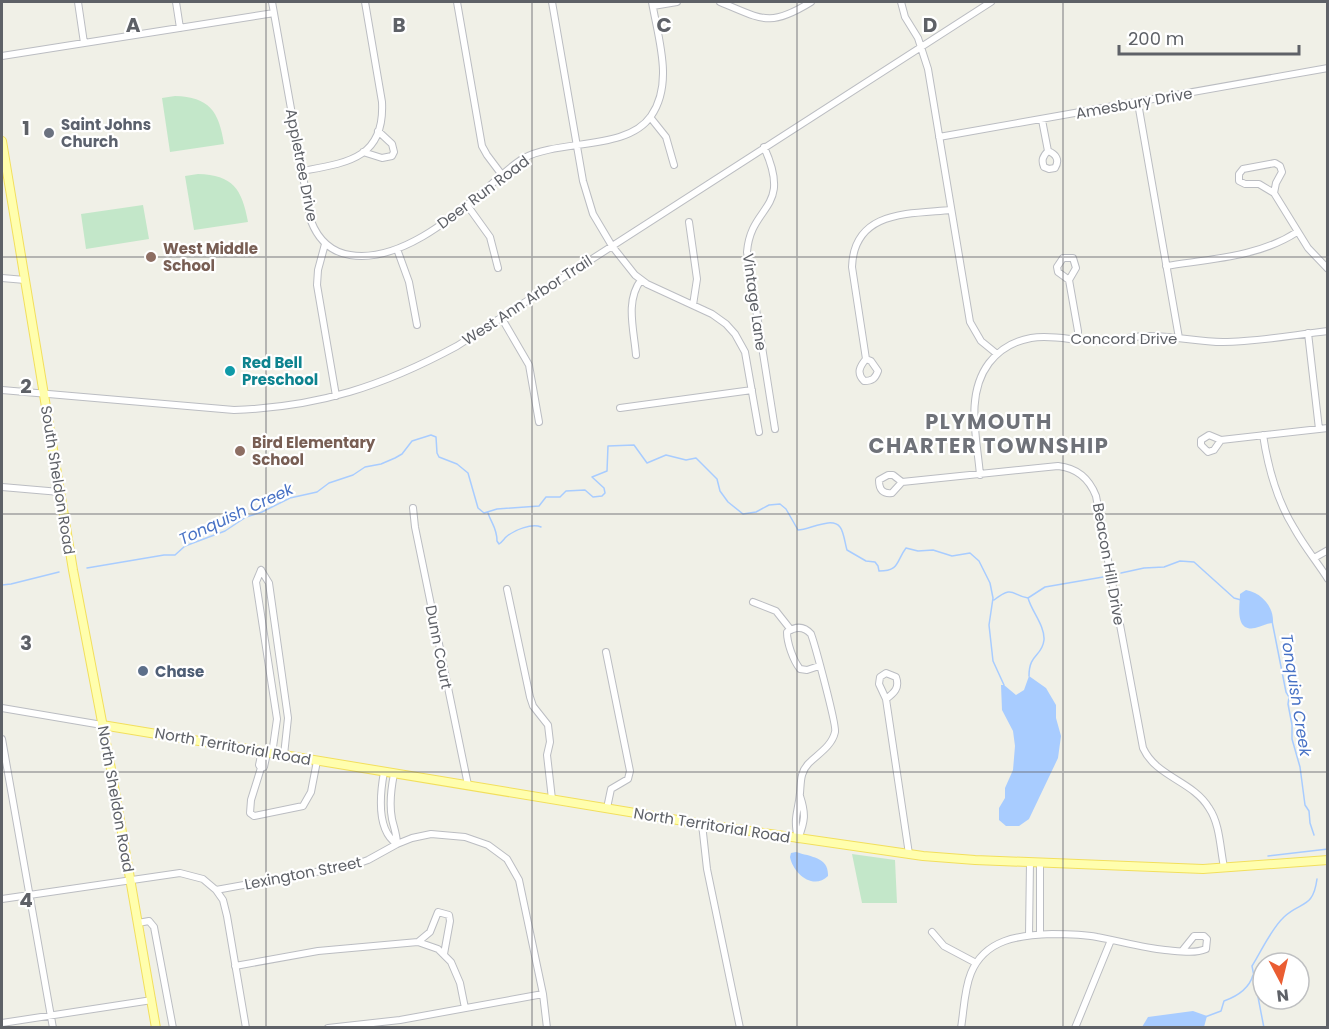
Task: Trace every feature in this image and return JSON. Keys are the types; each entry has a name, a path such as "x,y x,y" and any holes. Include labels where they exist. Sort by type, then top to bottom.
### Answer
{"main road":[{"name":"South Sheldon Road","path":"2,141 73,570"},
{"name":"North Sheldon Road","path":"73,570 156,1028"},
{"name":"North Territorial Road","path":"102,725 702,824 909,854 975,860 1146,867 1224,867 1328,860"}],"street":[{"path":"78,2 84,43"},
{"path":"176,2 180,28"},
{"name":"Appletree Drive","path":"272,2 311,222 325,244"},
{"path":"302,171 341,164 363,152 378,131 382,102 365,2"},
{"path":"457,2 479,134 487,155 502,175"},
{"path":"552,2 576,144 589,202 598,223 624,263 641,280 719,318 735,334 745,352 759,432"},
{"path":"674,165 666,137 651,117 660,98 663,80 652,4 677,2"},
{"path":"720,2 758,18 767,19 784,17 811,2"},
{"path":"901,2 905,17 918,38 928,69 970,322 981,341 997,354 982,374 975,397 980,475"},
{"name":"West Ann Arbor Trail","path":"2,390 234,410 288,407 373,386 411,370 457,346 991,2"},
{"path":"2,56 274,13"},
{"name":"Amesbury Drive","path":"939,136 1042,120 1328,68"},
{"path":"1138,103 1179,338"},
{"name":"Deer Run Road","path":"325,244 340,252 356,256 379,254 397,249 432,230 467,205 519,162 535,153 624,135 640,127 651,117"},
{"path":"1042,120 1048,151"},
{"path":"363,152 382,158 392,156 394,152 392,144 378,131"},
{"name":"Vintage Lane","path":"764,147 774,171 775,188 769,205 748,240 747,252 775,429"},
{"path":"1274,193 1281,172 1280,166 1275,163 1243,169 1239,174 1239,181 1245,184 1259,184 1274,193 1297,232 1317,259 1328,269"},
{"path":"467,205 490,237 498,268"},
{"path":"866,359 852,267 854,253 860,239 872,226 888,217 951,210"},
{"path":"689,222 697,279 693,305"},
{"path":"1166,266 1257,250 1279,243 1297,232"},
{"path":"325,244 318,270 317,285 336,396"},
{"path":"397,249 409,282 417,325"},
{"path":"2,278 25,280"},
{"path":"636,355 632,304 634,290 641,280"},
{"path":"1069,280 1078,341"},
{"path":"501,318 530,365 539,422"},
{"name":"Concord Drive","path":"997,354 1011,345 1030,338 1051,337 1078,341 1107,341 1145,336 1224,342 1328,331"},
{"path":"1308,333 1318,429"},
{"path":"620,408 752,390"},
{"path":"1221,440 1328,428"},
{"path":"1263,435 1269,467 1279,499 1293,528 1328,579"},
{"name":"Beacon Hill Drive","path":"902,482 1064,467 1077,471 1090,484 1096,496 1143,748 1155,765 1193,791 1208,806 1215,822 1224,867"},
{"path":"2,487 60,492"},
{"name":"Dunn Court","path":"413,508 419,550 468,786"},
{"path":"1314,558 1328,550"},
{"path":"284,755 288,718 269,583 261,570 256,582 277,719 264,767 261,768 251,800 250,813 254,816 303,806 312,792 317,761"},
{"path":"507,589 530,697 533,706 548,724 550,742 547,755 552,800"},
{"path":"753,602 776,611 791,630"},
{"path":"798,839 795,810 800,796 801,778 804,770 831,743 837,728 811,634 807,629 799,627 787,632 796,664 800,669 807,670 819,666"},
{"path":"606,652 630,771 628,779 611,789 607,808"},
{"path":"268,657 279,656"},
{"path":"886,699 909,854"},
{"path":"275,702 285,701"},
{"path":"2,708 102,725"},
{"path":"2,739 53,1028"},
{"path":"384,772 381,813 389,838 397,844"},
{"path":"394,774 390,801 397,844"},
{"path":"702,824 707,868 740,1028"},
{"name":"Lexington Street","path":"216,890 354,865 412,838 431,834 465,837 489,845 507,859 519,880 543,994"},
{"path":"1029,935 1030,862"},
{"path":"1040,862 1040,934"},
{"path":"2,899 185,873 202,879 216,890 223,900 246,1028"},
{"path":"418,942 430,932 438,912 444,912 449,915 450,921 444,954"},
{"path":"138,922 149,921 154,927 173,1028"},
{"path":"932,932 944,946 976,963"},
{"path":"961,1028 967,985 976,963 999,942 1015,936 1084,935 1143,948 1182,951"},
{"path":"1075,1028 1111,940"},
{"path":"235,966 318,951 418,942 431,946 444,954 457,973 465,1008"},
{"path":"328,1028 388,1022 543,994 548,1028"},
{"path":"2,1023 152,1000"}],"green space":[{"path":"175,96 196,99 210,108 219,123 224,144 170,152 162,98"},
{"path":"198,174 220,177 234,186 243,201 248,222 194,230 185,176"},
{"path":"143,205 149,239 86,249 81,214"},
{"path":"852,854 895,860 897,903 862,903"}],"water":[{"path":"1246,590 1257,594 1266,602 1273,617 1273,623 1255,628 1244,626 1239,610 1240,594"},
{"path":"1029,676 1046,688 1056,705 1056,718 1061,736 1058,758 1029,819 1019,826 1006,826 999,820 999,808 1005,798 1005,788 1013,770 1015,746 1013,731 1002,710 1001,685 1016,695 1024,690"},
{"path":"796,852 822,861 828,870 828,876 816,882 804,878 795,869 790,857 791,853"},
{"path":"1193,1011 1207,1016 1204,1027 1142,1027 1148,1017"}],"waterway":[{"name":"Tonquish Creek","path":"87,568 175,555 185,546 225,531 246,517 290,498 317,492 329,483 353,475 365,467 395,458 402,454 412,441 431,435 436,437 439,457 457,464 468,473 478,508 484,513 497,509 539,506 546,497 560,497 566,491 585,490 593,497 602,496 605,493 604,488 592,477 607,471 608,446 634,445 647,463 666,455 686,460 696,458 717,479 720,491 728,502 743,514 756,512 769,505 780,504 786,509 798,530 826,523 836,524 840,527 847,550 866,561 875,562 879,571 886,571 894,567 906,548 918,551 933,550 952,556 970,553 979,561 990,583 993,598 989,625 993,661 1004,685"},
{"path":"488,513 499,544 509,534 518,530 533,526 541,527"},
{"name":"Tonquish Creek","path":"1121,573 1164,567 1180,561 1194,562 1234,598 1241,600"},
{"name":"Tonquish Creek","path":"2,585 59,572"},
{"name":"Tonquish Creek","path":"994,600 1009,592 1028,598 1045,587 1103,577"},
{"path":"1028,598 1044,635 1041,650 1031,663 1029,676"},
{"name":"Tonquish Creek","path":"1272,621 1286,692 1289,697 1292,739 1300,767 1305,805 1309,811 1314,835"},
{"path":"1268,856 1328,849"},
{"name":"Tonquish Creek","path":"1264,1028 1252,966 1279,922 1313,895 1317,879"},
{"path":"1205,1017 1221,1011 1224,1001 1242,991 1251,980"}],"place":[{"name":"Saint Johns Church","path":"49,133"},
{"name":"West Middle School","path":"151,257"},
{"name":"Red Bell Preschool","path":"230,371"},
{"name":"Bird Elementary School","path":"240,451"},
{"name":"Chase","path":"143,671"}],"district":[{"name":"PLYMOUTH CHARTER TOWNSHIP","path":"989,433"}]}
